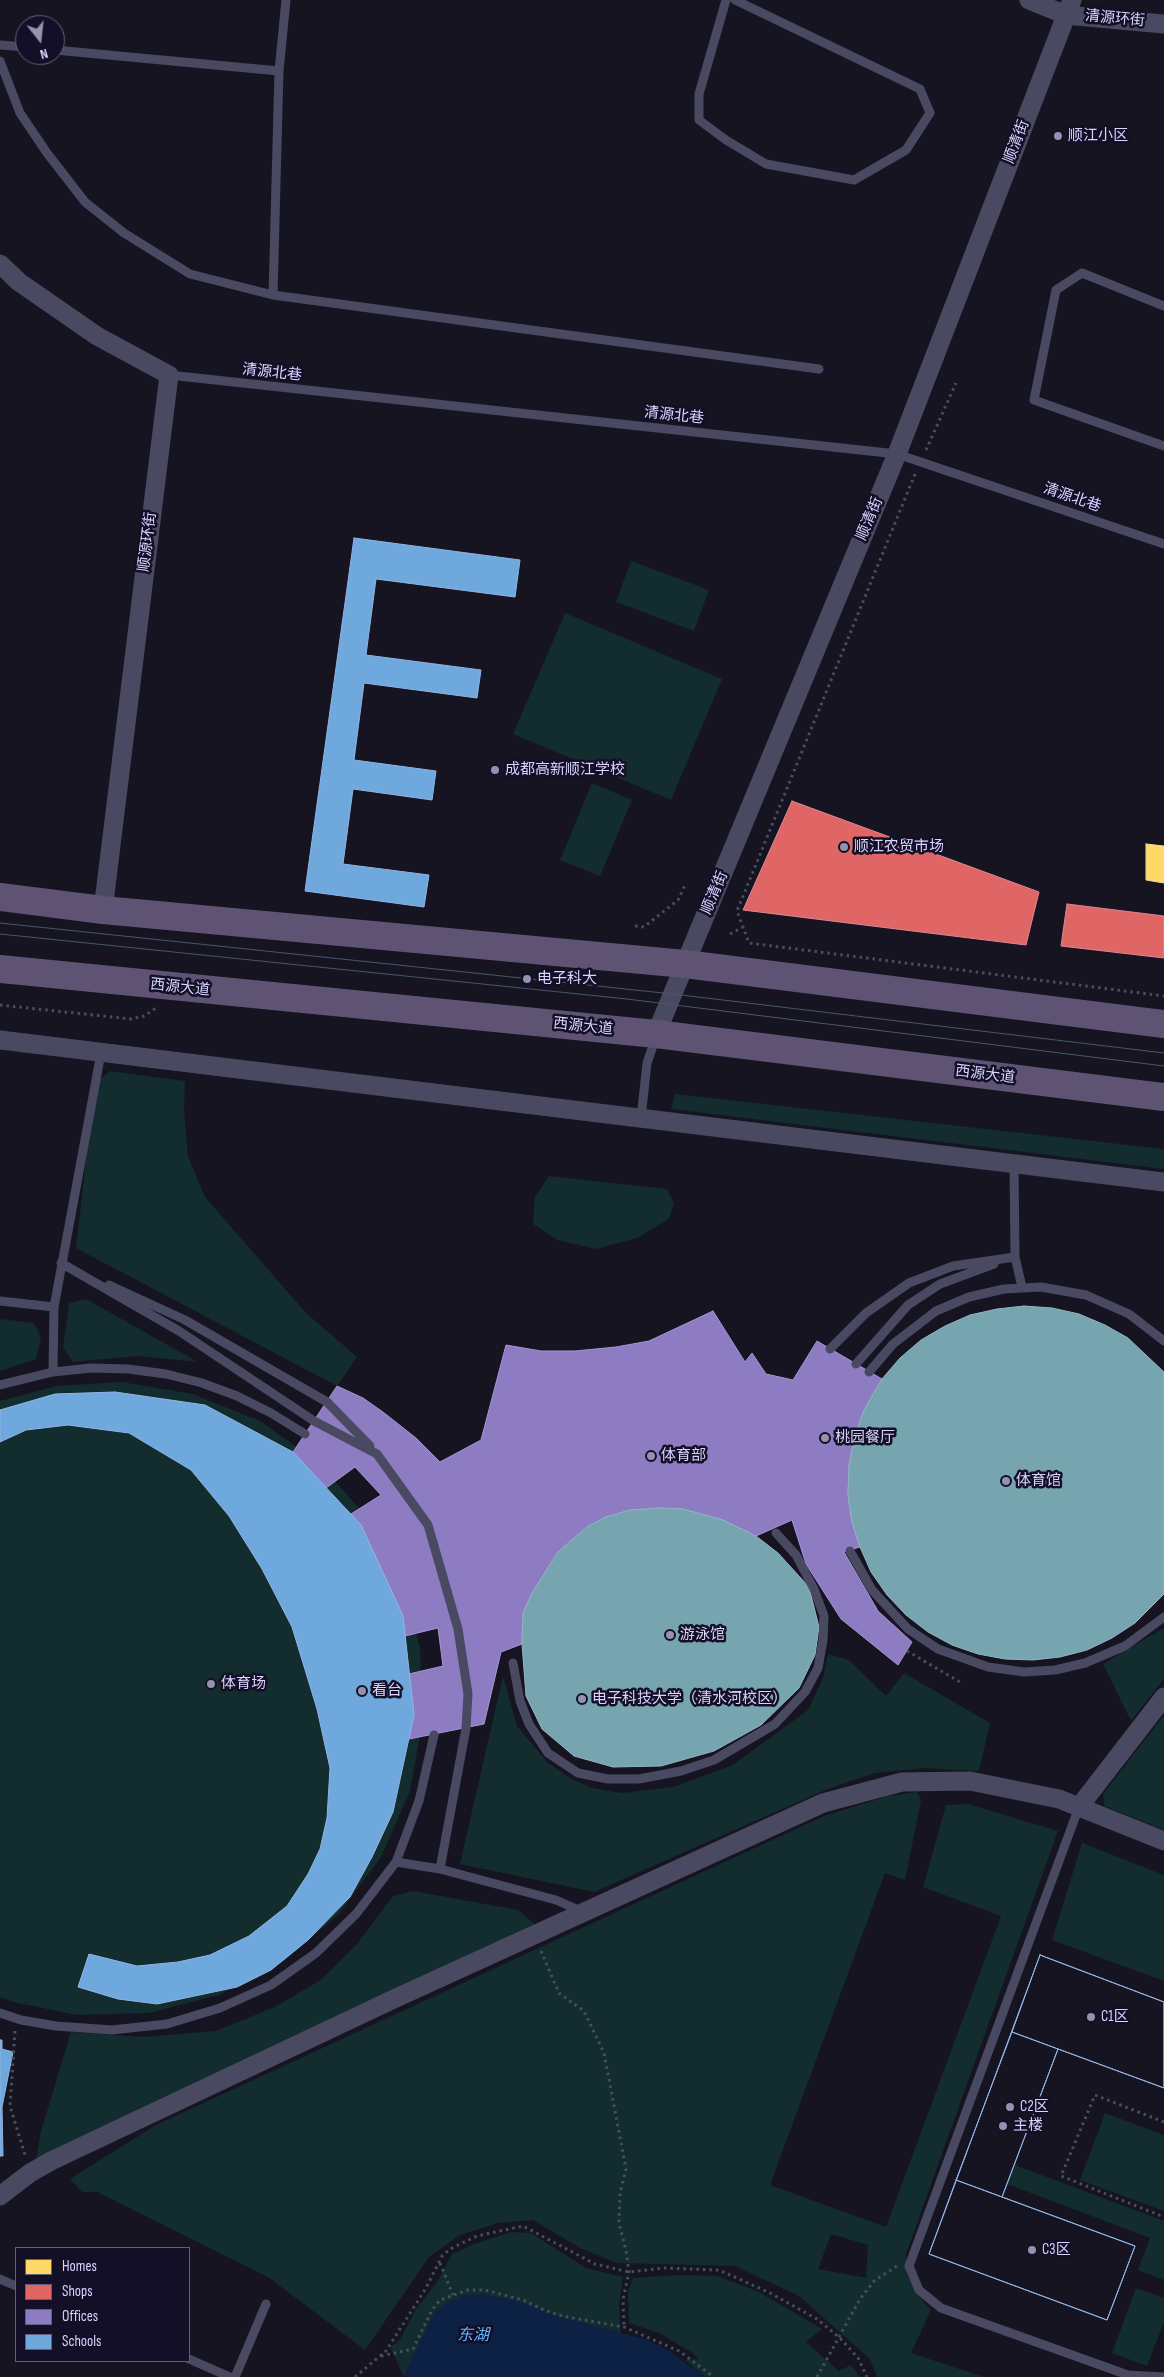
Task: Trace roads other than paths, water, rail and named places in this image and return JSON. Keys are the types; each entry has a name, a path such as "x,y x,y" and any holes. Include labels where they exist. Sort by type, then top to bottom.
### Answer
{"main road":[{"path":"0,898 103,910 685,964 1164,1024"},
{"name":"西源大道","path":"0,969 176,988 656,1034 1164,1098"}],"street":[{"path":"1029,0 1069,7"},
{"name":"清源环街","path":"1069,7 1164,24"},
{"name":"顺清街","path":"656,1034 897,454 1069,7"},
{"path":"0,264 19,282 97,336 169,375"},
{"name":"顺源环街","path":"103,910 169,375"},
{"path":"0,1040 1164,1182"},
{"path":"1079,1807 1164,1697"},
{"path":"0,2196 30,2173 396,1998 823,1804 902,1782 970,1781 1059,1799 1164,1840"}],"lane":[{"path":"273,295 279,71 286,0"},
{"path":"726,0 699,94 699,120 726,140 766,164 854,180 906,150 930,113 920,89 735,0"},
{"path":"0,45 15,46"},
{"path":"65,51 279,71"},
{"path":"0,61 20,113 47,153 85,202 124,233 190,274 273,295 818,369"},
{"path":"1164,306 1082,273 1056,290 1034,400 1164,446"},
{"name":"清源北巷","path":"169,375 897,454 1164,544"},
{"path":"641,1118 642,1090 646,1063 656,1034"},
{"path":"53,1372 54,1307 100,1053"},
{"path":"1014,1163 1016,1257 1022,1287"},
{"path":"830,1349 866,1313 909,1283 953,1266 1016,1257"},
{"path":"856,1364 908,1306 940,1284 1016,1257"},
{"path":"61,1263 178,1331 314,1421 377,1454"},
{"path":"61,1263 185,1320 327,1402 377,1454 428,1525 458,1629 468,1694 466,1728 440,1869"},
{"path":"869,1372 893,1344 936,1311 986,1292 1022,1287 1060,1289 1086,1295 1129,1314 1164,1341"},
{"path":"0,1301 54,1307"},
{"path":"0,1385 53,1372 91,1368 128,1369 166,1374 202,1383 246,1400 305,1434"},
{"path":"513,1663 520,1701 529,1724 548,1753 578,1773 608,1779 639,1779 682,1771 714,1760 774,1724 805,1692 818,1668 823,1640 824,1616 813,1581 796,1555 776,1533"},
{"path":"850,1551 853,1565 882,1604 908,1629 954,1657 988,1668 1024,1672 1055,1670 1085,1663 1125,1646 1164,1617"},
{"path":"0,2013 56,2026 112,2030 167,2024 220,2008 271,1985 316,1953 356,1914 396,1862 420,1801 434,1735"},
{"path":"1079,1807 909,2266 919,2290 941,2308 1128,2375 1164,2377"},
{"path":"396,1862 440,1869 556,1900 584,1912"},
{"path":"0,2278 15,2286"},
{"path":"235,2377 266,2304"},
{"path":"190,2359 230,2377"}],"water":[{"name":"东湖","path":"482,2294 521,2302 562,2318 645,2339 670,2351 705,2377 405,2377 407,2368 435,2312 445,2303 463,2296"}],"tram line":[{"path":"0,923 673,994 1164,1053"},
{"path":"0,934 627,999 1164,1066"}],"place":[{"name":"顺江小区","path":"1058,136"},
{"name":"成都高新顺江学校","path":"495,770"},
{"name":"顺江农贸市场","path":"844,847"},
{"name":"电子科大","path":"527,979"},
{"name":"桃园餐厅","path":"825,1438"},
{"name":"体育部","path":"651,1456"},
{"name":"体育馆","path":"1006,1481"},
{"name":"游泳馆","path":"670,1635"},
{"name":"体育场","path":"211,1684"},
{"name":"看台","path":"362,1691"},
{"name":"电子科技大学（清水河校区）","path":"582,1699"},
{"name":"C1区","path":"1091,2017"},
{"name":"C2区","path":"1010,2107"},
{"name":"主楼","path":"1003,2126"},
{"name":"C3区","path":"1032,2250"}]}
